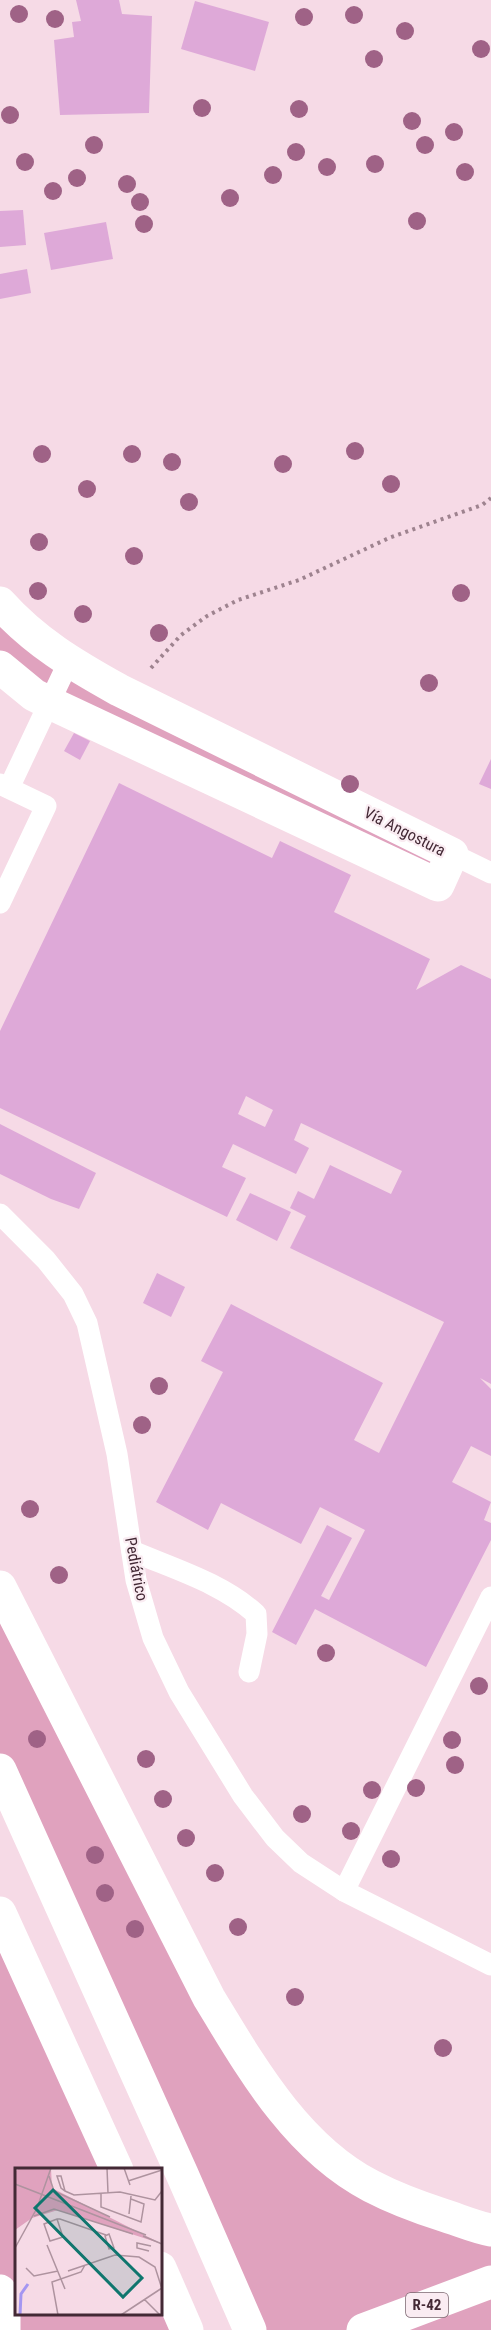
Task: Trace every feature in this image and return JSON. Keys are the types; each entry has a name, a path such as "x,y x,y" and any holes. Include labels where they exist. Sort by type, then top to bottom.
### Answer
{"main road":[{"name":"Vía Angostura","path":"0,603 32,635 69,661 131,696 452,854 438,885 50,703 34,695 0,668"},
{"path":"0,1587 209,1998 246,2058 277,2101 300,2130 328,2157 369,2186 419,2207 491,2230"},
{"path":"0,1770 178,2163 250,2330"},
{"path":"0,1913 117,2168"},
{"path":"162,2273 187,2330"},
{"name":"R-42","path":"363,2330 491,2282"},
{"path":"0,2291 4,2304 4,2330"}],"lane":[{"path":"0,903 46,806 5,786 50,703 69,661"},
{"path":"452,854 491,873"},
{"name":"Pediátrico","path":"0,1214 46,1260 73,1294 87,1323 117,1454 136,1580 153,1638 179,1692 231,1777 275,1838 301,1863 344,1891 491,1965"},
{"path":"132,1551 218,1588 242,1602 255,1614 257,1634 249,1672"},
{"path":"344,1891 491,1597"}],"path":[{"path":"131,696 157,660 181,635 207,616 238,600 299,580 389,538 482,505 491,498"}],"shaded area":[{"path":"0,603 8,612 452,854 438,885 0,667"},
{"path":"0,1587 209,1998 328,2157 491,2230 491,2330 250,2330 0,1770"},
{"path":"0,1913 117,2168 15,2168 15,2315 162,2315 162,2270 187,2330 4,2330 0,2291"}],"building":[{"path":"76,0 119,0 122,14 152,16 149,113 60,115 54,40 74,37 72,22 81,21"},
{"path":"195,1 269,22 255,71 181,49"},
{"path":"23,210 26,245 0,247 0,211"},
{"path":"106,222 113,259 51,270 44,233"},
{"path":"27,269 31,293 0,299 0,274"},
{"path":"74,733 90,741 80,760 64,751"},
{"path":"491,759 491,789 479,784"},
{"path":"119,783 272,858 280,841 351,875 334,912 430,959 416,990 461,965 491,979 491,1384 480,1378 491,1389 491,1456 471,1446 452,1482 491,1502 484,1520 491,1523 491,1540 426,1667 315,1609 296,1645 272,1632 327,1525 352,1538 321,1596 329,1600 365,1530 320,1507 301,1544 221,1503 208,1530 156,1502 223,1372 201,1361 231,1304 383,1383 354,1440 379,1453 444,1322 290,1248 306,1216 290,1208 298,1191 314,1199 330,1165 391,1194 402,1171 301,1123 294,1140 309,1148 296,1174 233,1144 222,1167 246,1178 227,1217 0,1108 0,1031","holes":["246,1096 273,1110 265,1127 238,1114"]},
{"path":"0,1124 96,1173 79,1209 51,1199 0,1174"},
{"path":"250,1193 291,1212 277,1241 236,1220"},
{"path":"157,1273 185,1287 171,1317 143,1303"}]}
